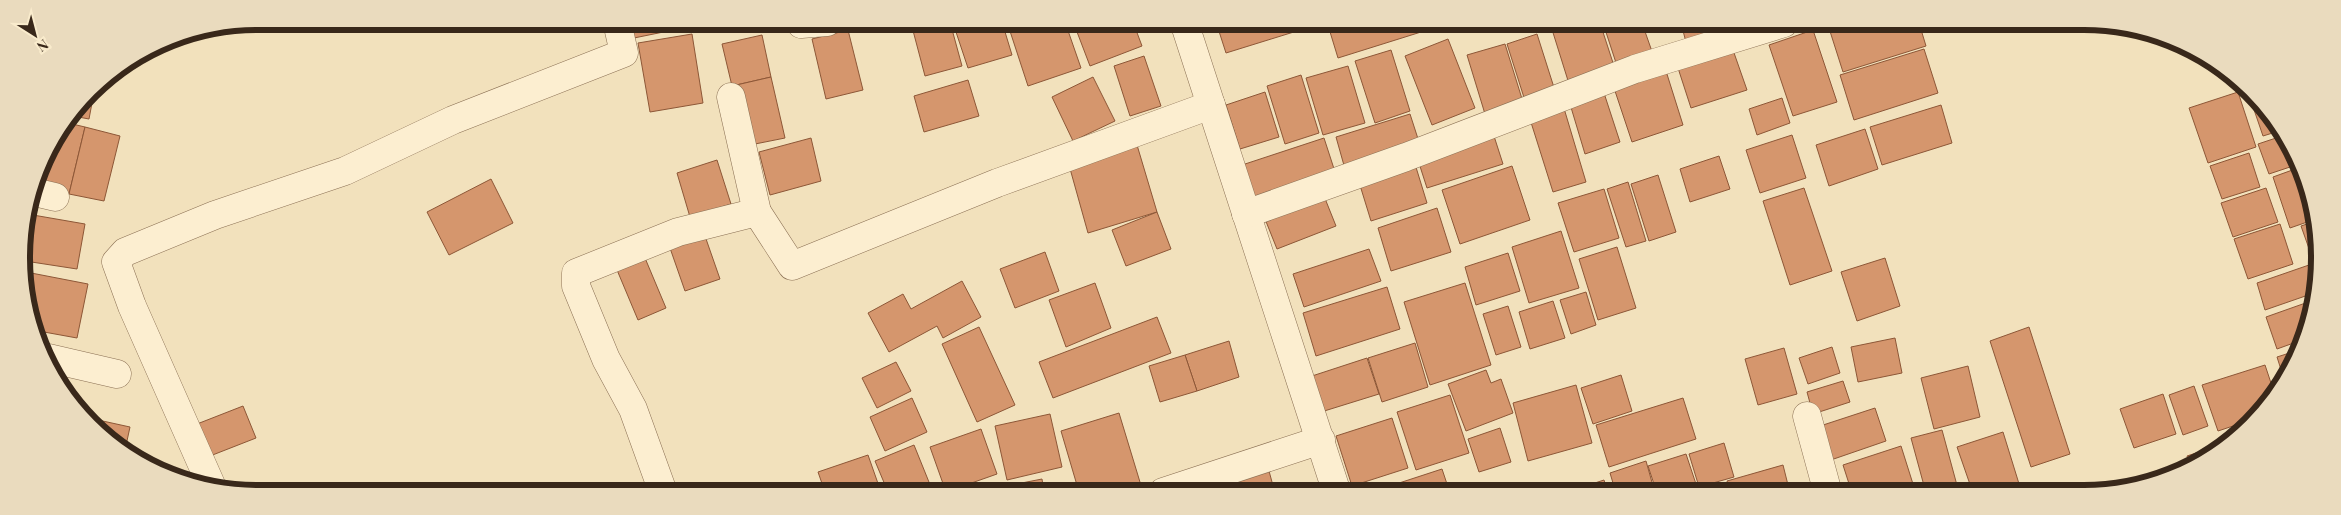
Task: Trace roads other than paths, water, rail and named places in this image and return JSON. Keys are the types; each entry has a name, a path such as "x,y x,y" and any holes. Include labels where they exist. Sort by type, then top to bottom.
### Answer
{"street":[{"path":"209,480 132,306 116,262 125,252 215,215 345,172 452,120 624,53 619,30"},
{"path":"1187,30 1335,485"},
{"path":"1246,214 1406,157 1635,69 1761,30"},
{"path":"731,97 757,212 792,266 997,184 1211,105"},
{"path":"660,485 633,409 606,359 576,286 576,273 678,232 757,212"},
{"path":"54,359 117,374"},
{"path":"1807,416 1826,485"},
{"path":"1184,485 1321,440"}]}
